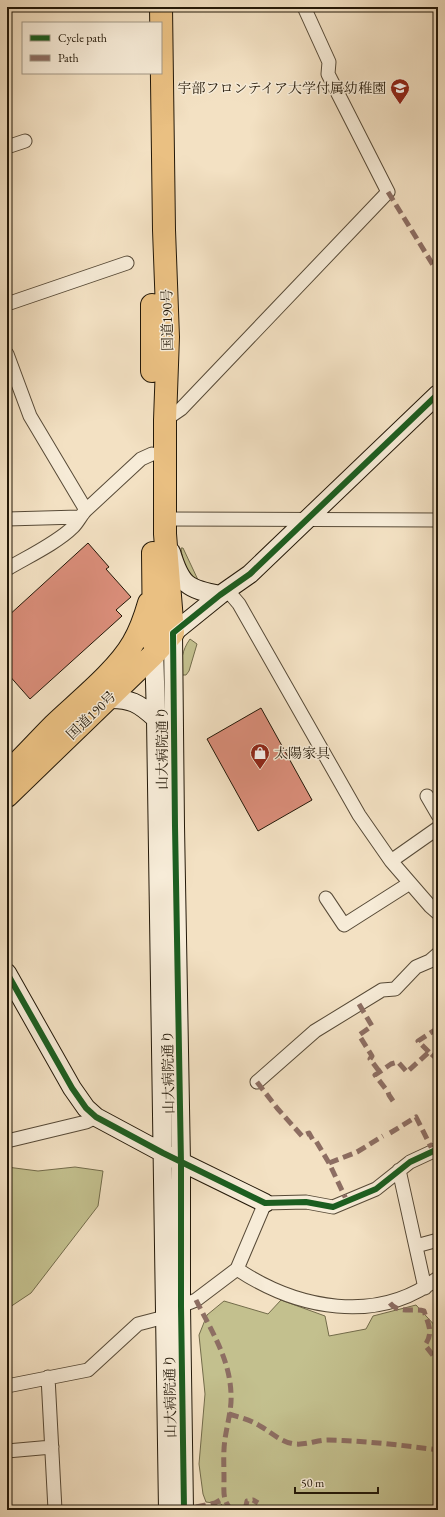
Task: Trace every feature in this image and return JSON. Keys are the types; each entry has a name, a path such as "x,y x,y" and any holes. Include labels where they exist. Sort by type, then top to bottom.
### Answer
{"highway":[{"path":"150,7 150,22"},
{"name":"国道190号","path":"161,7 161,22"},
{"name":"国道190号","path":"151,74 154,649"},
{"name":"国道190号","path":"7,796 107,699 154,649 173,633 165,527 165,420 168,337 164,230 162,74"},
{"name":"国道190号","path":"7,773 112,670 124,656 133,643 143,621 151,597 153,584"},
{"name":"国道190号","path":"23,758 41,747 138,657 154,649"}],"street":[{"path":"165,420 181,409 388,192 328,74 329,62 304,7"},
{"path":"7,147 25,141"},
{"path":"7,304 127,263"},
{"path":"7,354 30,416 83,514"},
{"path":"173,633 250,574 438,394"},
{"path":"7,569 62,536 74,526 83,514 141,459 152,454"},
{"path":"7,519 83,514"},
{"path":"438,520 306,519 165,527 176,570 181,579 189,586 200,591 224,593 239,604 360,815 391,861 430,906 438,913"},
{"name":"山大病院通り","path":"173,633 181,1163 180,1306 184,1510"},
{"name":"山大病院通り","path":"154,649 168,1510"},
{"path":"107,699 119,698 131,700 144,707 156,719"},
{"path":"427,796 438,815"},
{"path":"391,861 438,828"},
{"path":"326,898 344,925 410,883"},
{"path":"257,1082 315,1030 382,990 395,989 416,966 430,961 438,954"},
{"path":"7,973 72,1088 86,1108 96,1117 181,1163 189,1165 265,1203 306,1202 333,1206 376,1189 410,1162 438,1149"},
{"path":"7,1141 86,1122 96,1117"},
{"path":"399,1170 425,1288"},
{"path":"180,1306 196,1300 237,1269 265,1203"},
{"path":"416,1246 438,1240"},
{"path":"237,1269 252,1279 292,1296 320,1304 346,1307 390,1303 425,1288 438,1278"},
{"path":"7,1386 88,1370 138,1324 165,1317"},
{"path":"48,1377 55,1510"},
{"path":"7,1451 52,1447"}],"shaded area":[{"path":"181,548 183,548 199,582 188,572"},
{"path":"190,639 197,644 189,671 186,675 180,675 182,656"},
{"path":"7,1167 38,1171 75,1167 103,1171 98,1206 31,1293 7,1309"},
{"path":"281,1300 325,1316 329,1336 366,1329 373,1316 416,1305 438,1329 438,1510 227,1510 221,1504 206,1502 203,1494 199,1464 205,1394 199,1335 207,1315 224,1301 268,1314"}],"building":[{"path":"88,543 109,567 106,569 131,597 116,610 122,616 30,699 7,673 7,617"},
{"name":"太陽家具","path":"261,708 312,800 258,831 207,739"}],"marked path":[{"path":"388,192 438,273"},
{"path":"359,1004 372,1026 359,1035 372,1056 370,1059 379,1071"},
{"path":"429,1052 418,1041 438,1028"},
{"path":"393,1101 375,1075 391,1064 398,1062 407,1072 429,1052 438,1060"},
{"path":"257,1082 277,1108 302,1136 309,1133 313,1140 316,1141 329,1163 347,1201"},
{"path":"390,1133 416,1117 433,1151"},
{"path":"329,1163 357,1152 383,1136"},
{"path":"196,1300 219,1345 230,1381 230,1411 224,1444 224,1492 225,1499 232,1510"},
{"path":"390,1303 401,1310 424,1311 430,1332 425,1345 438,1362"},
{"path":"229,1414 253,1422 281,1439 295,1444 324,1440 438,1450"},
{"path":"196,1507 215,1503 224,1498"},
{"path":"245,1510 247,1501 253,1500 258,1503"}],"cycle path":[{"path":"184,1510 181,1306 181,1163 173,633 220,595 250,574 438,394"},
{"path":"7,973 72,1088 86,1108 96,1117 163,1153 265,1203 306,1202 333,1207 376,1189 410,1162 438,1149"}],"place":[{"name":"宇部フロンテイア大学付属幼稚園","path":"400,105"},
{"name":"太陽家具","path":"260,770"}]}
